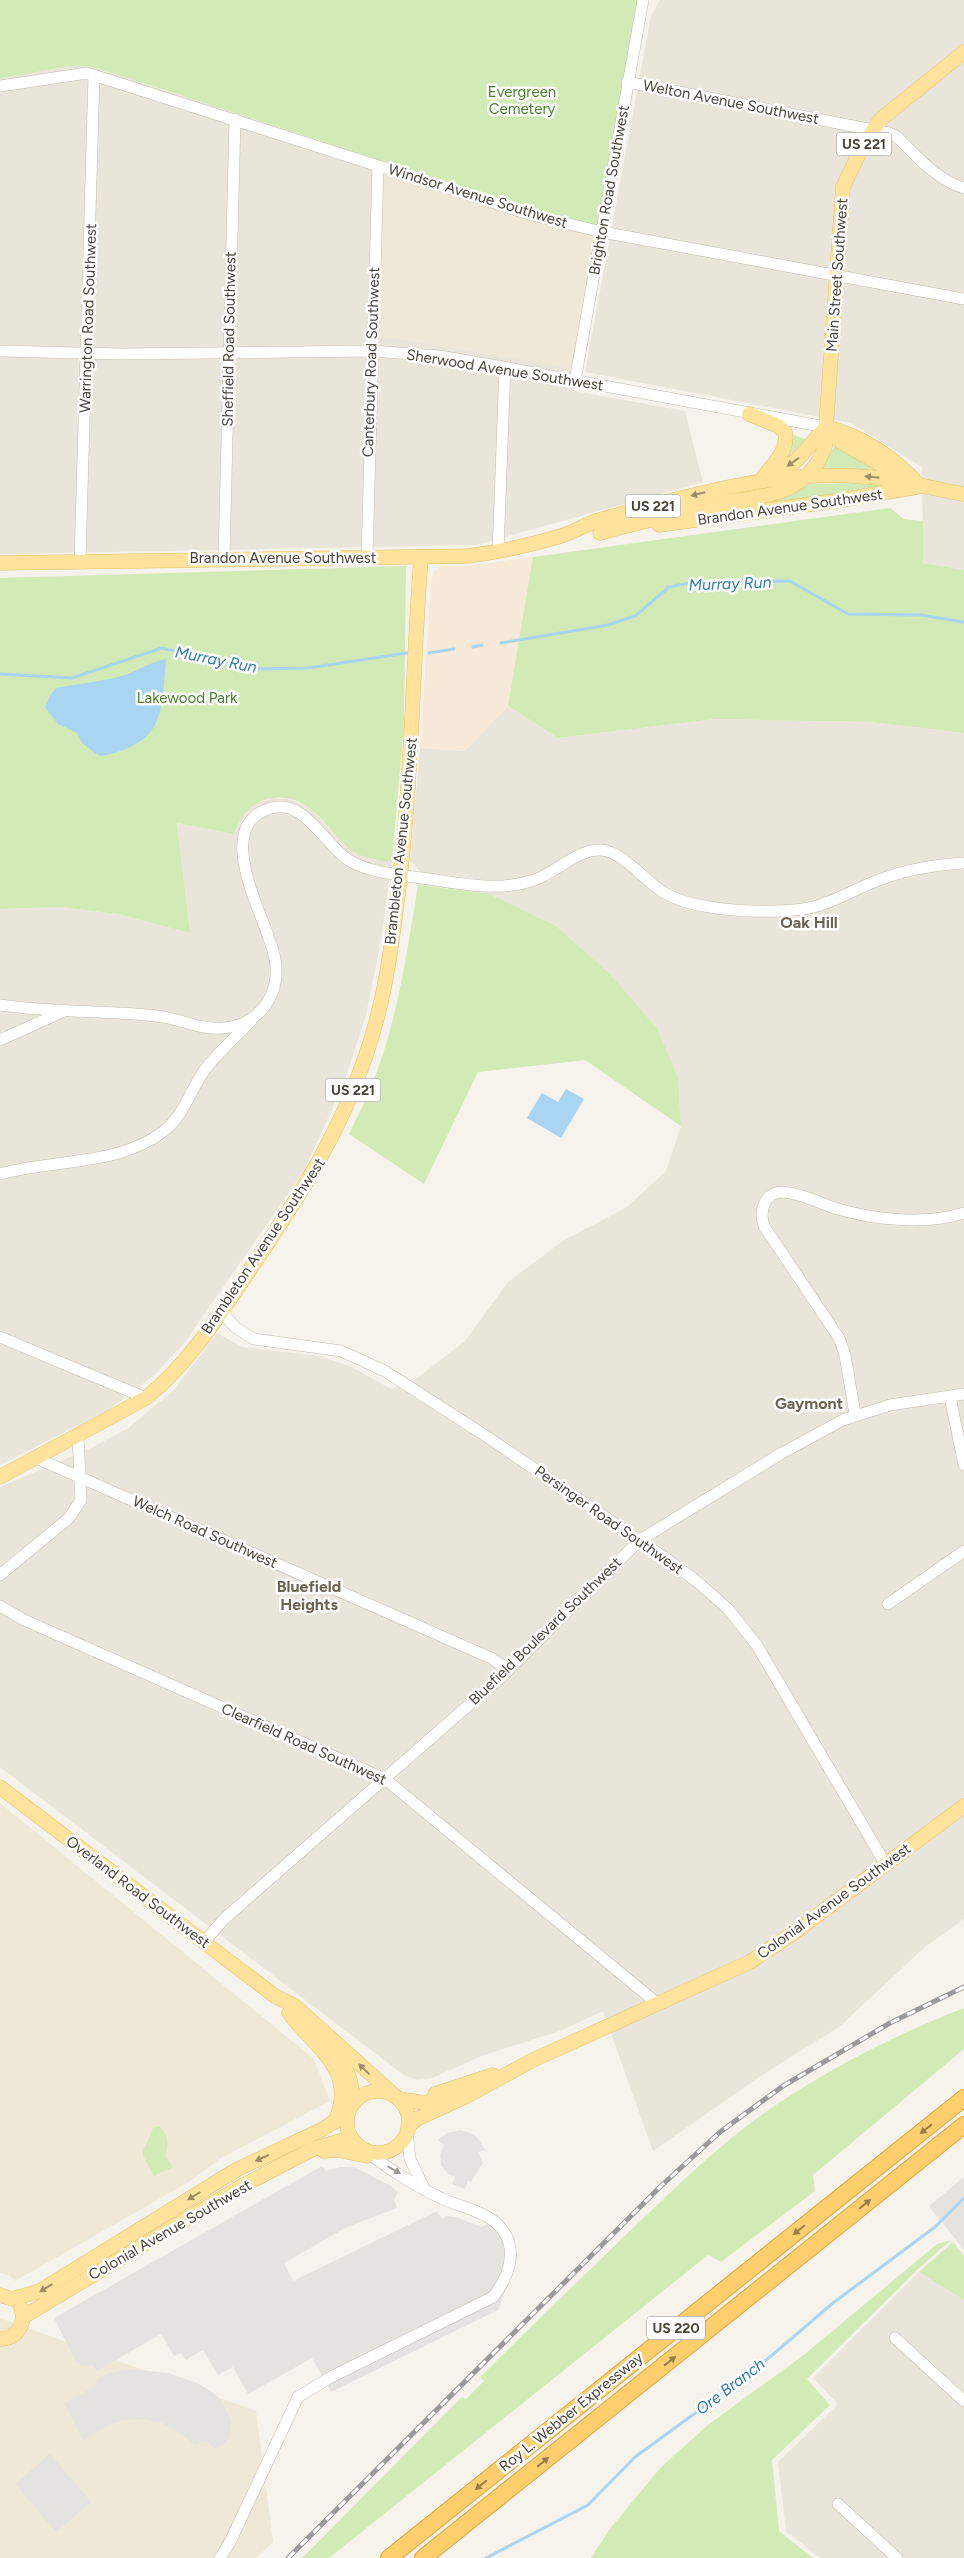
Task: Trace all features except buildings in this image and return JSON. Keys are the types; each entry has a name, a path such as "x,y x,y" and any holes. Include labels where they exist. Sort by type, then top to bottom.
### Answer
{"highway":[{"name":"Roy L. Webber Expressway","path":"389,2558 964,2098"},
{"name":"Roy L. Webber Expressway","path":"423,2558 964,2125"}],"main road":[{"name":"Main Street Southwest","path":"826,427 843,187 864,143 891,110 964,52"},
{"path":"750,414 778,426 785,432 786,443 784,451 764,477"},
{"name":"US 221","path":"746,483 764,477 796,461 826,427"},
{"name":"Brandon Avenue Southwest","path":"600,533 715,504 767,496 793,486 820,459 826,448 826,427"},
{"path":"826,427 841,442 920,486"},
{"name":"Brandon Avenue Southwest","path":"0,563 224,558 422,558 498,552 563,535 596,521 746,483 804,477 865,476 964,494"},
{"name":"Brandon Avenue Southwest","path":"563,535 600,533 861,497 920,486"},
{"name":"Brambleton Avenue Southwest","path":"0,1477 146,1398 181,1366 221,1311 306,1185 330,1142 353,1090 376,1021 392,941 401,875 422,558"},
{"name":"Overland Road Southwest","path":"0,1787 276,1996 295,2006 392,2094"},
{"name":"Colonial Avenue Southwest","path":"392,2094 414,2103 434,2101 533,2060 611,2023 723,1975 767,1952 964,1806"},
{"name":"Overland Road Southwest","path":"276,1996 289,2012 331,2048 346,2066 352,2085 350,2109"},
{"path":"289,2012 300,2027 329,2056 336,2068 343,2096 334,2123"},
{"name":"Colonial Avenue Southwest","path":"408,2128 417,2119 467,2096 533,2060"},
{"path":"392,2094 407,2111 408,2128 395,2146 382,2151 366,2151 354,2142 347,2126 350,2109 368,2093 381,2091 423,2097 506,2071"},
{"name":"Colonial Avenue Southwest","path":"6,2297 40,2291 236,2170 334,2123 350,2109"},
{"name":"Colonial Avenue Southwest","path":"0,2339 10,2338 16,2333 21,2327 23,2317 232,2192 328,2143 354,2142"},
{"path":"297,2158 338,2150 378,2160"},
{"path":"6,2297 20,2306 23,2317"}],"street":[{"name":"Brighton Road Southwest","path":"575,380 643,0"},
{"name":"Windsor Avenue Southwest","path":"0,86 81,73 94,75 532,215 602,232 964,299"},
{"name":"Warrington Road Southwest","path":"80,561 94,75"},
{"name":"Welton Avenue Southwest","path":"628,82 874,130 896,136 931,169 964,188"},
{"name":"Sheffield Road Southwest","path":"224,558 234,119"},
{"name":"Canterbury Road Southwest","path":"367,558 378,166"},
{"name":"Sherwood Avenue Southwest","path":"0,351 87,354 372,351 439,356 826,427"},
{"path":"498,552 505,367"},
{"path":"0,1174 44,1164 112,1154 153,1138 175,1120 203,1073 252,1020 271,996 276,972 269,935 249,887 245,869 244,835 251,821 258,814 274,807 292,809 304,817 339,853 350,860 362,866 401,875 471,886 515,885 547,875 582,854 602,850 616,855 652,884 676,898 711,907 786,910 811,908 877,880 905,871 927,866 964,863"},
{"path":"0,1005 156,1016 210,1028 225,1028 252,1020"},
{"path":"0,1040 65,1010"},
{"path":"855,1414 845,1354 839,1338 764,1226 762,1211 768,1198 783,1192 840,1210 894,1218 942,1217 964,1213"},
{"name":"Persinger Road Southwest","path":"221,1311 236,1328 254,1339 321,1346 341,1351 385,1372 486,1436 640,1540 700,1584 741,1624 756,1644 886,1865"},
{"path":"0,1338 146,1398"},
{"name":"Bluefield Boulevard Southwest","path":"204,1942 224,1919 509,1670 640,1540 782,1453 855,1414 890,1405 964,1394"},
{"path":"950,1397 964,1465"},
{"path":"0,1575 69,1518 81,1500 78,1436"},
{"name":"Welch Road Southwest","path":"36,1458 81,1476 491,1658 509,1670"},
{"path":"888,1604 964,1551"},
{"name":"Clearfield Road Southwest","path":"0,1606 64,1637 385,1779 658,2004"},
{"path":"408,2128 410,2158 424,2187"},
{"path":"220,2558 230,2542 298,2397 329,2378 493,2297 503,2284 512,2260 511,2252 502,2232 493,2220 439,2197 366,2151"},
{"path":"895,2338 964,2401"},
{"path":"838,2504 897,2558"}],"shaded area":[{"path":"660,0 964,0 964,570 923,563 922,467 851,423 585,372 651,16"},
{"path":"69,66 93,67 389,163 383,185 380,337 397,338 565,366 577,370 574,391 685,411 703,482 476,545 0,554 0,79"},
{"path":"389,163 602,232 577,370 397,338 380,337 383,185"},
{"path":"533,557 508,706 465,751 420,748 431,582 434,571 442,566 465,566"},
{"path":"508,706 558,738 715,719 870,722 964,733 964,1919 925,1947 839,2027 768,2071 653,2151 603,2011 560,2031 484,2055 432,2078 418,2080 405,2076 0,1767 0,1487 89,1449 127,1429 173,1391 217,1333 242,1347 319,1356 350,1366 391,1389 416,1379 465,1341 508,1282 563,1241 627,1207 666,1171 681,1126 678,1077 657,1028 610,974 555,925 489,894 418,885 420,871 410,861 420,748 465,751"},
{"path":"272,798 289,799 310,808 346,847 386,861 392,861 380,946 366,1015 343,1085 304,1171 185,1342 153,1376 108,1410 0,1465 0,909 61,907 118,914 190,933 177,823 234,834 237,824 250,806"},
{"path":"0,1803 314,2059 330,2101 221,2158 189,2182 15,2281 9,2275 0,2273"},
{"path":"461,2130 475,2135 486,2150 478,2152 483,2163 471,2182 468,2181 465,2189 452,2184 455,2177 448,2174 441,2165 440,2155 444,2145 438,2140 447,2133"},
{"path":"322,2166 326,2171 340,2167 354,2167 391,2186 398,2192 394,2200 397,2208 347,2227 284,2263 293,2281 437,2211 442,2219 448,2216 456,2217 481,2227 500,2220 518,2256 498,2310 331,2392 312,2358 248,2394 233,2367 218,2375 203,2350 186,2360 181,2353 174,2356 161,2334 97,2371 92,2365 84,2366 76,2362 54,2318"},
{"path":"964,2177 964,2250 929,2206"},
{"path":"919,2272 964,2300 964,2558 820,2558 786,2531 778,2462 838,2404 813,2378"},
{"path":"0,2318 256,2411 273,2542 256,2558 0,2558"},
{"path":"131,2369 168,2373 197,2383 212,2392 221,2400 231,2420 230,2437 224,2444 215,2449 206,2441 195,2445 178,2432 160,2422 140,2419 123,2420 109,2425 83,2441 64,2403 96,2386 97,2379 109,2373"},
{"path":"50,2454 91,2502 56,2532 15,2484"}],"green space":[{"name":"Evergreen Cemetery","path":"0,0 643,0 602,232 93,67 69,66 0,79"},
{"path":"790,434 806,439 785,461"},
{"path":"835,445 880,471 820,470"},
{"path":"857,483 893,485 770,505 770,503 809,484"},
{"path":"890,508 904,519 923,521 923,563 964,570 964,733 870,722 715,719 558,738 508,706 533,557"},
{"name":"Lakewood Park","path":"406,566 404,725 392,861 378,860 360,855 344,844 317,814 309,808 298,801 275,798 264,800 246,812 234,834 177,823 190,933 118,914 61,907 0,909 0,578"},
{"path":"418,885 489,894 555,925 610,974 657,1028 678,1077 681,1126 585,1060 478,1072 424,1184 349,1134 370,1089 387,1040 400,988"},
{"path":"964,2008 964,2049 813,2175 815,2191 721,2262 708,2255 329,2558 302,2558 462,2397 466,2399 484,2381 480,2377 613,2247 703,2162 733,2137 773,2107 852,2059 936,2019"},
{"path":"159,2126 165,2133 167,2140 165,2156 173,2167 154,2176 143,2152 153,2128"},
{"path":"951,2240 917,2270 807,2379 830,2405 772,2460 779,2531 813,2558 591,2558 609,2530 661,2467 708,2425 805,2354 937,2244"},
{"path":"953,2242 964,2256 964,2300 919,2272"}],"water":[{"path":"166,659 163,695 157,721 149,734 129,748 99,756 82,743 77,733 58,724 45,707 56,688 118,677"},
{"path":"566,1089 584,1099 561,1138 527,1118 542,1093 558,1102"}],"waterway":[{"name":"Murray Run","path":"501,643 608,625 635,616 669,587 690,583 790,581 848,614 920,615 964,622"},
{"name":"Murray Run","path":"473,647 482,645"},
{"name":"Murray Run","path":"0,674 72,678 162,648 251,669 308,668 407,653"},
{"name":"Murray Run","path":"429,653 454,649"},
{"name":"Ore Branch","path":"486,2558 588,2505 635,2457 757,2368 833,2303 935,2227 964,2198"}],"railway":[{"path":"288,2558 661,2186 720,2132 783,2086 890,2023 964,1987"}],"district":[{"name":"Oak Hill","path":"809,922"},
{"name":"Gaymont","path":"809,1403"},
{"name":"Bluefield Heights","path":"309,1595"}]}
